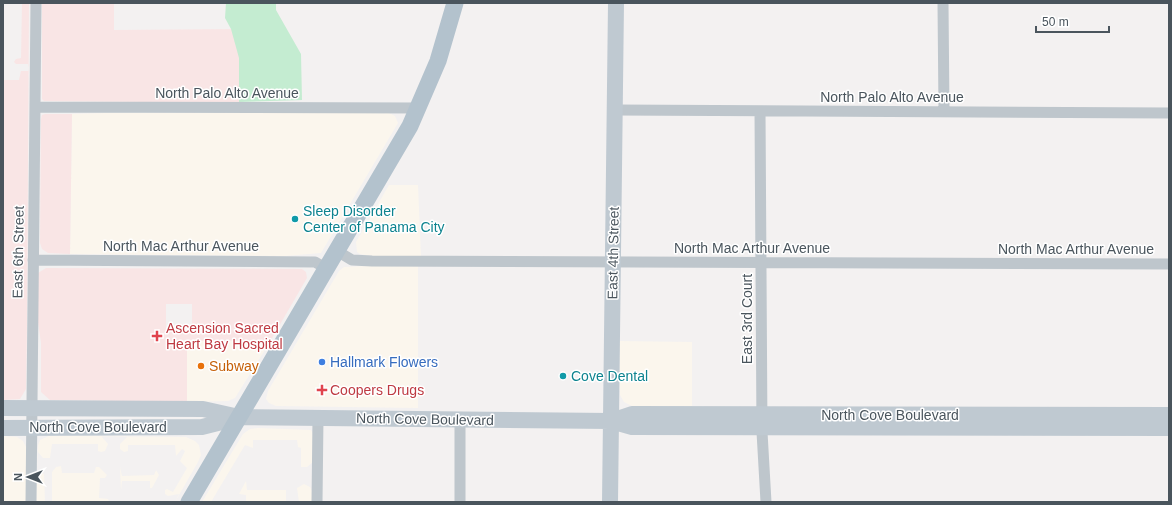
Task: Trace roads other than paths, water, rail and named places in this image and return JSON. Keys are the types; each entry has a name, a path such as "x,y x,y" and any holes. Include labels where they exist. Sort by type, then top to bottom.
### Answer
{"main road":[{"path":"189,502 327,269 419,108 442,51 455,3"}],"street":[{"name":"East 6th Street","path":"31,502 36,3"},
{"name":"East 4th Street","path":"610,502 616,3"},
{"path":"943,3 944,112"},
{"name":"North Palo Alto Avenue","path":"34,107 419,108"},
{"name":"North Palo Alto Avenue","path":"615,110 1169,113"},
{"name":"East 3rd Court","path":"760,111 762,421 766,502"},
{"name":"North Mac Arthur Avenue","path":"337,251 352,260 372,261 762,264 1169,264"},
{"name":"North Mac Arthur Avenue","path":"33,260 315,262 327,269"},
{"name":"North Cove Boulevard","path":"3,408 204,409 239,417 611,421 632,427 762,421 1028,421 1169,415"},
{"name":"North Cove Boulevard","path":"3,428 202,428 239,417"},
{"path":"317,502 318,418"},
{"path":"460,419 460,502"},
{"name":"North Cove Boulevard","path":"1028,421 1169,428"}],"place":[{"name":"Sleep Disorder Center of Panama City","path":"295,219"},
{"name":"Ascension Sacred Heart Bay Hospital","path":"157,336"},
{"name":"Hallmark Flowers","path":"322,362"},
{"name":"Subway","path":"201,366"},
{"name":"Cove Dental","path":"563,376"},
{"name":"Coopers Drugs","path":"322,390"}]}
